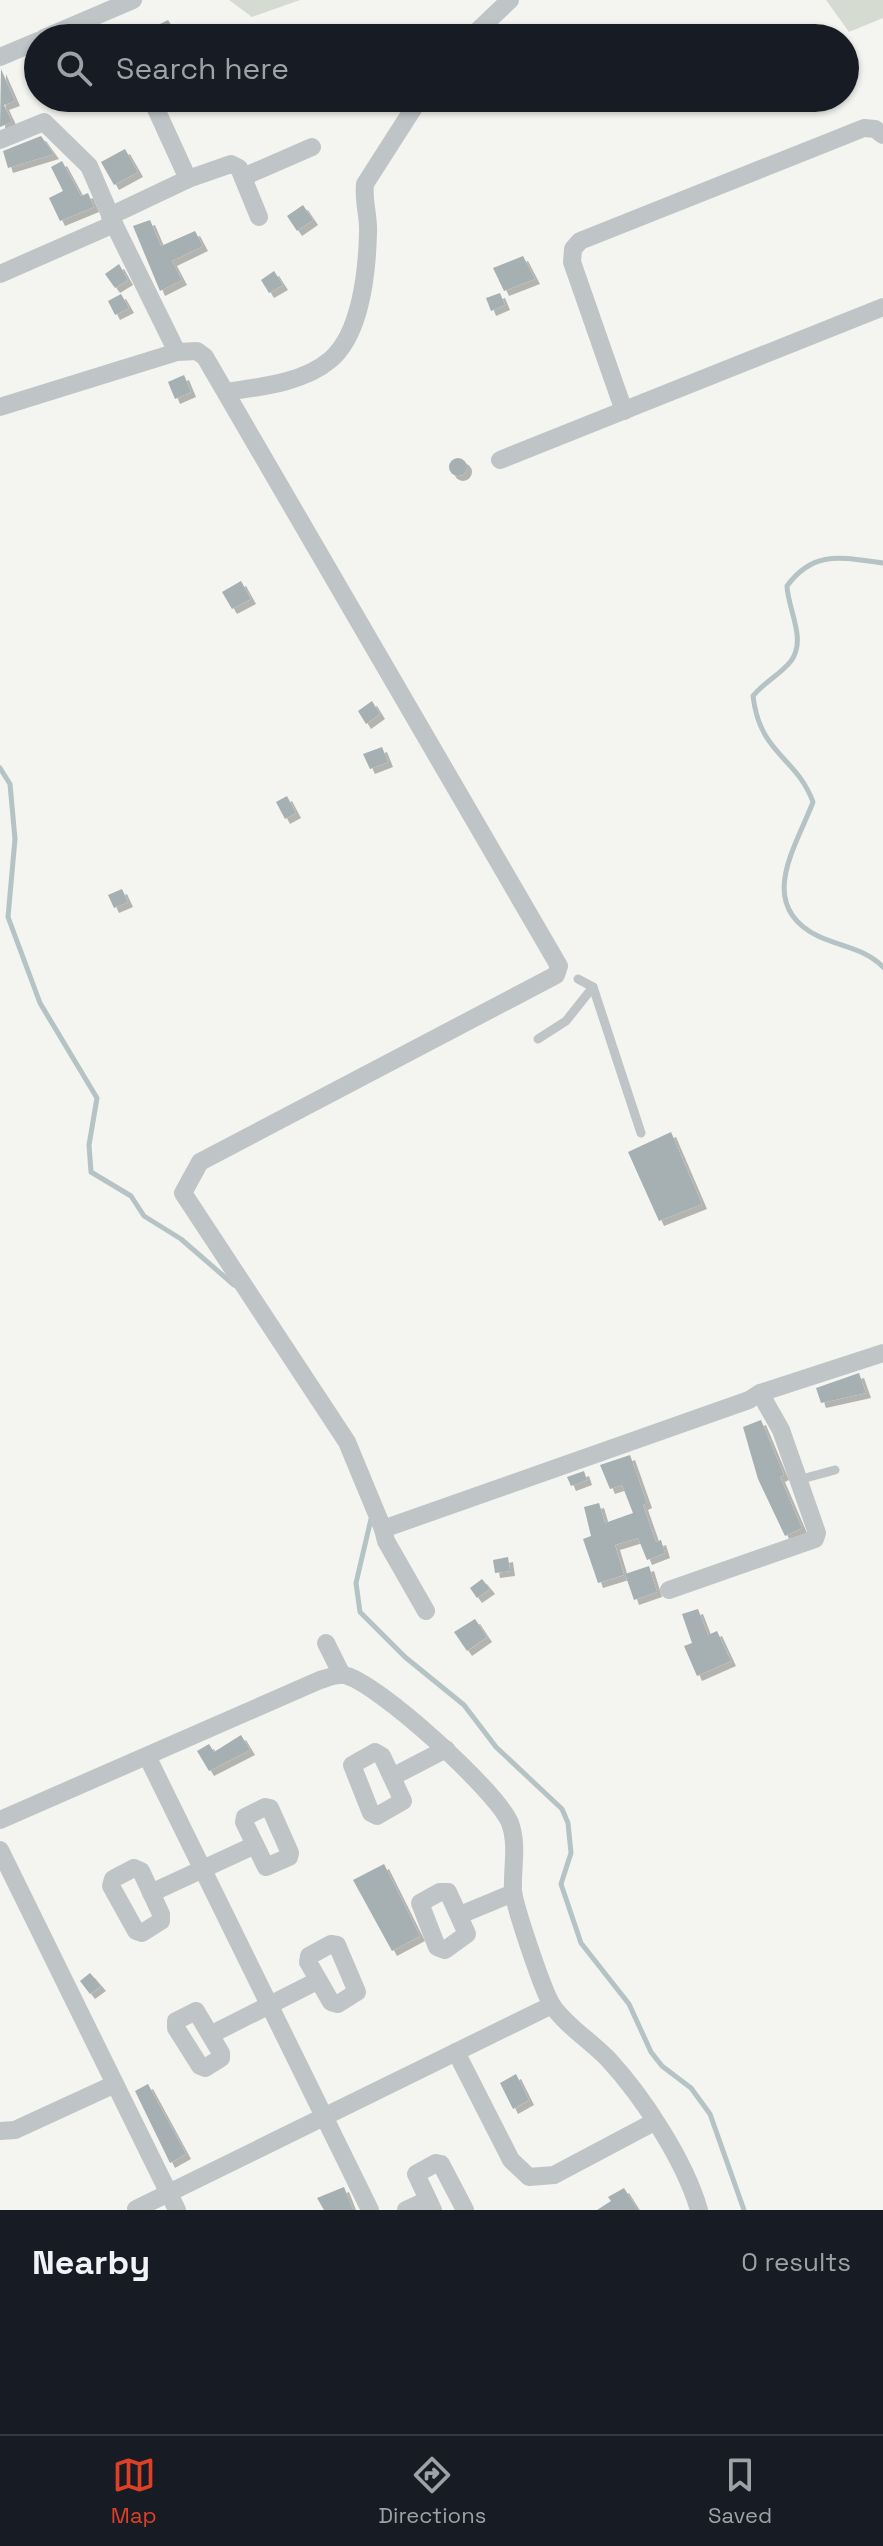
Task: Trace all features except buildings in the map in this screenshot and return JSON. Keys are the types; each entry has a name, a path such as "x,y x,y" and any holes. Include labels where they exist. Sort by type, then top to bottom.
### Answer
{"street":[{"path":"77,24 133,0"},
{"path":"485,24 510,0"},
{"path":"0,57 24,47"},
{"path":"157,112 188,179"},
{"path":"226,392 285,381 314,371 332,359 345,340 355,317 365,259 368,231 363,200 365,184 411,112"},
{"path":"0,140 44,122 89,166 177,352"},
{"path":"624,411 572,262 573,249 580,241 864,128 883,135"},
{"path":"243,177 312,147"},
{"path":"0,274 188,179 231,164 239,168 259,217"},
{"path":"500,460 883,307"},
{"path":"0,407 177,352 197,351 205,357 563,970 200,1162 183,1193 347,1442 386,1541 426,1611"},
{"path":"383,1529 749,1400 760,1393 883,1353"},
{"path":"669,1590 815,1539 817,1533 781,1430 760,1393"},
{"path":"326,1643 342,1675"},
{"path":"0,1820 320,1680 342,1675 360,1682 446,1749 495,1799 509,1821 515,1844 513,1893 552,2005 610,2062 654,2122 680,2163 694,2208"},
{"path":"392,1777 446,1749"},
{"path":"147,1756 370,2210"},
{"path":"151,1893 255,1845"},
{"path":"0,1850 173,2202"},
{"path":"460,1915 513,1893"},
{"path":"212,2034 317,1981"},
{"path":"136,2209 173,2202 324,2117 552,2005"},
{"path":"456,2052 511,2160 529,2177 554,2175 654,2122"},
{"path":"0,2131 15,2130 115,2084"},
{"path":"406,2210 430,2205 416,2174 436,2163 441,2164 465,2210"}],"lane":[{"path":"578,979 593,987 641,1133"},
{"path":"538,1039 566,1021 593,987"},
{"path":"798,1480 835,1470"}],"shaded area":[{"path":"229,0 300,0 252,17"},
{"path":"826,0 883,0 883,18 859,28 859,24 843,24"}],"waterway":[{"path":"883,563 830,559 819,561 797,574 787,586 797,634 795,652 787,666 753,696 763,731 797,774 813,802 790,856 784,892 788,908 799,923 818,936 860,952 883,967"},
{"path":"0,768 10,784 15,839 8,917 40,1003 97,1098 89,1145 91,1172 131,1196 144,1216 181,1239 234,1285"},
{"path":"371,1519 356,1583 360,1612 405,1657 464,1705 496,1747 562,1809 568,1823 571,1853 561,1884 581,1943 629,2004 651,2052 662,2066 691,2088 710,2114 744,2210"}]}
